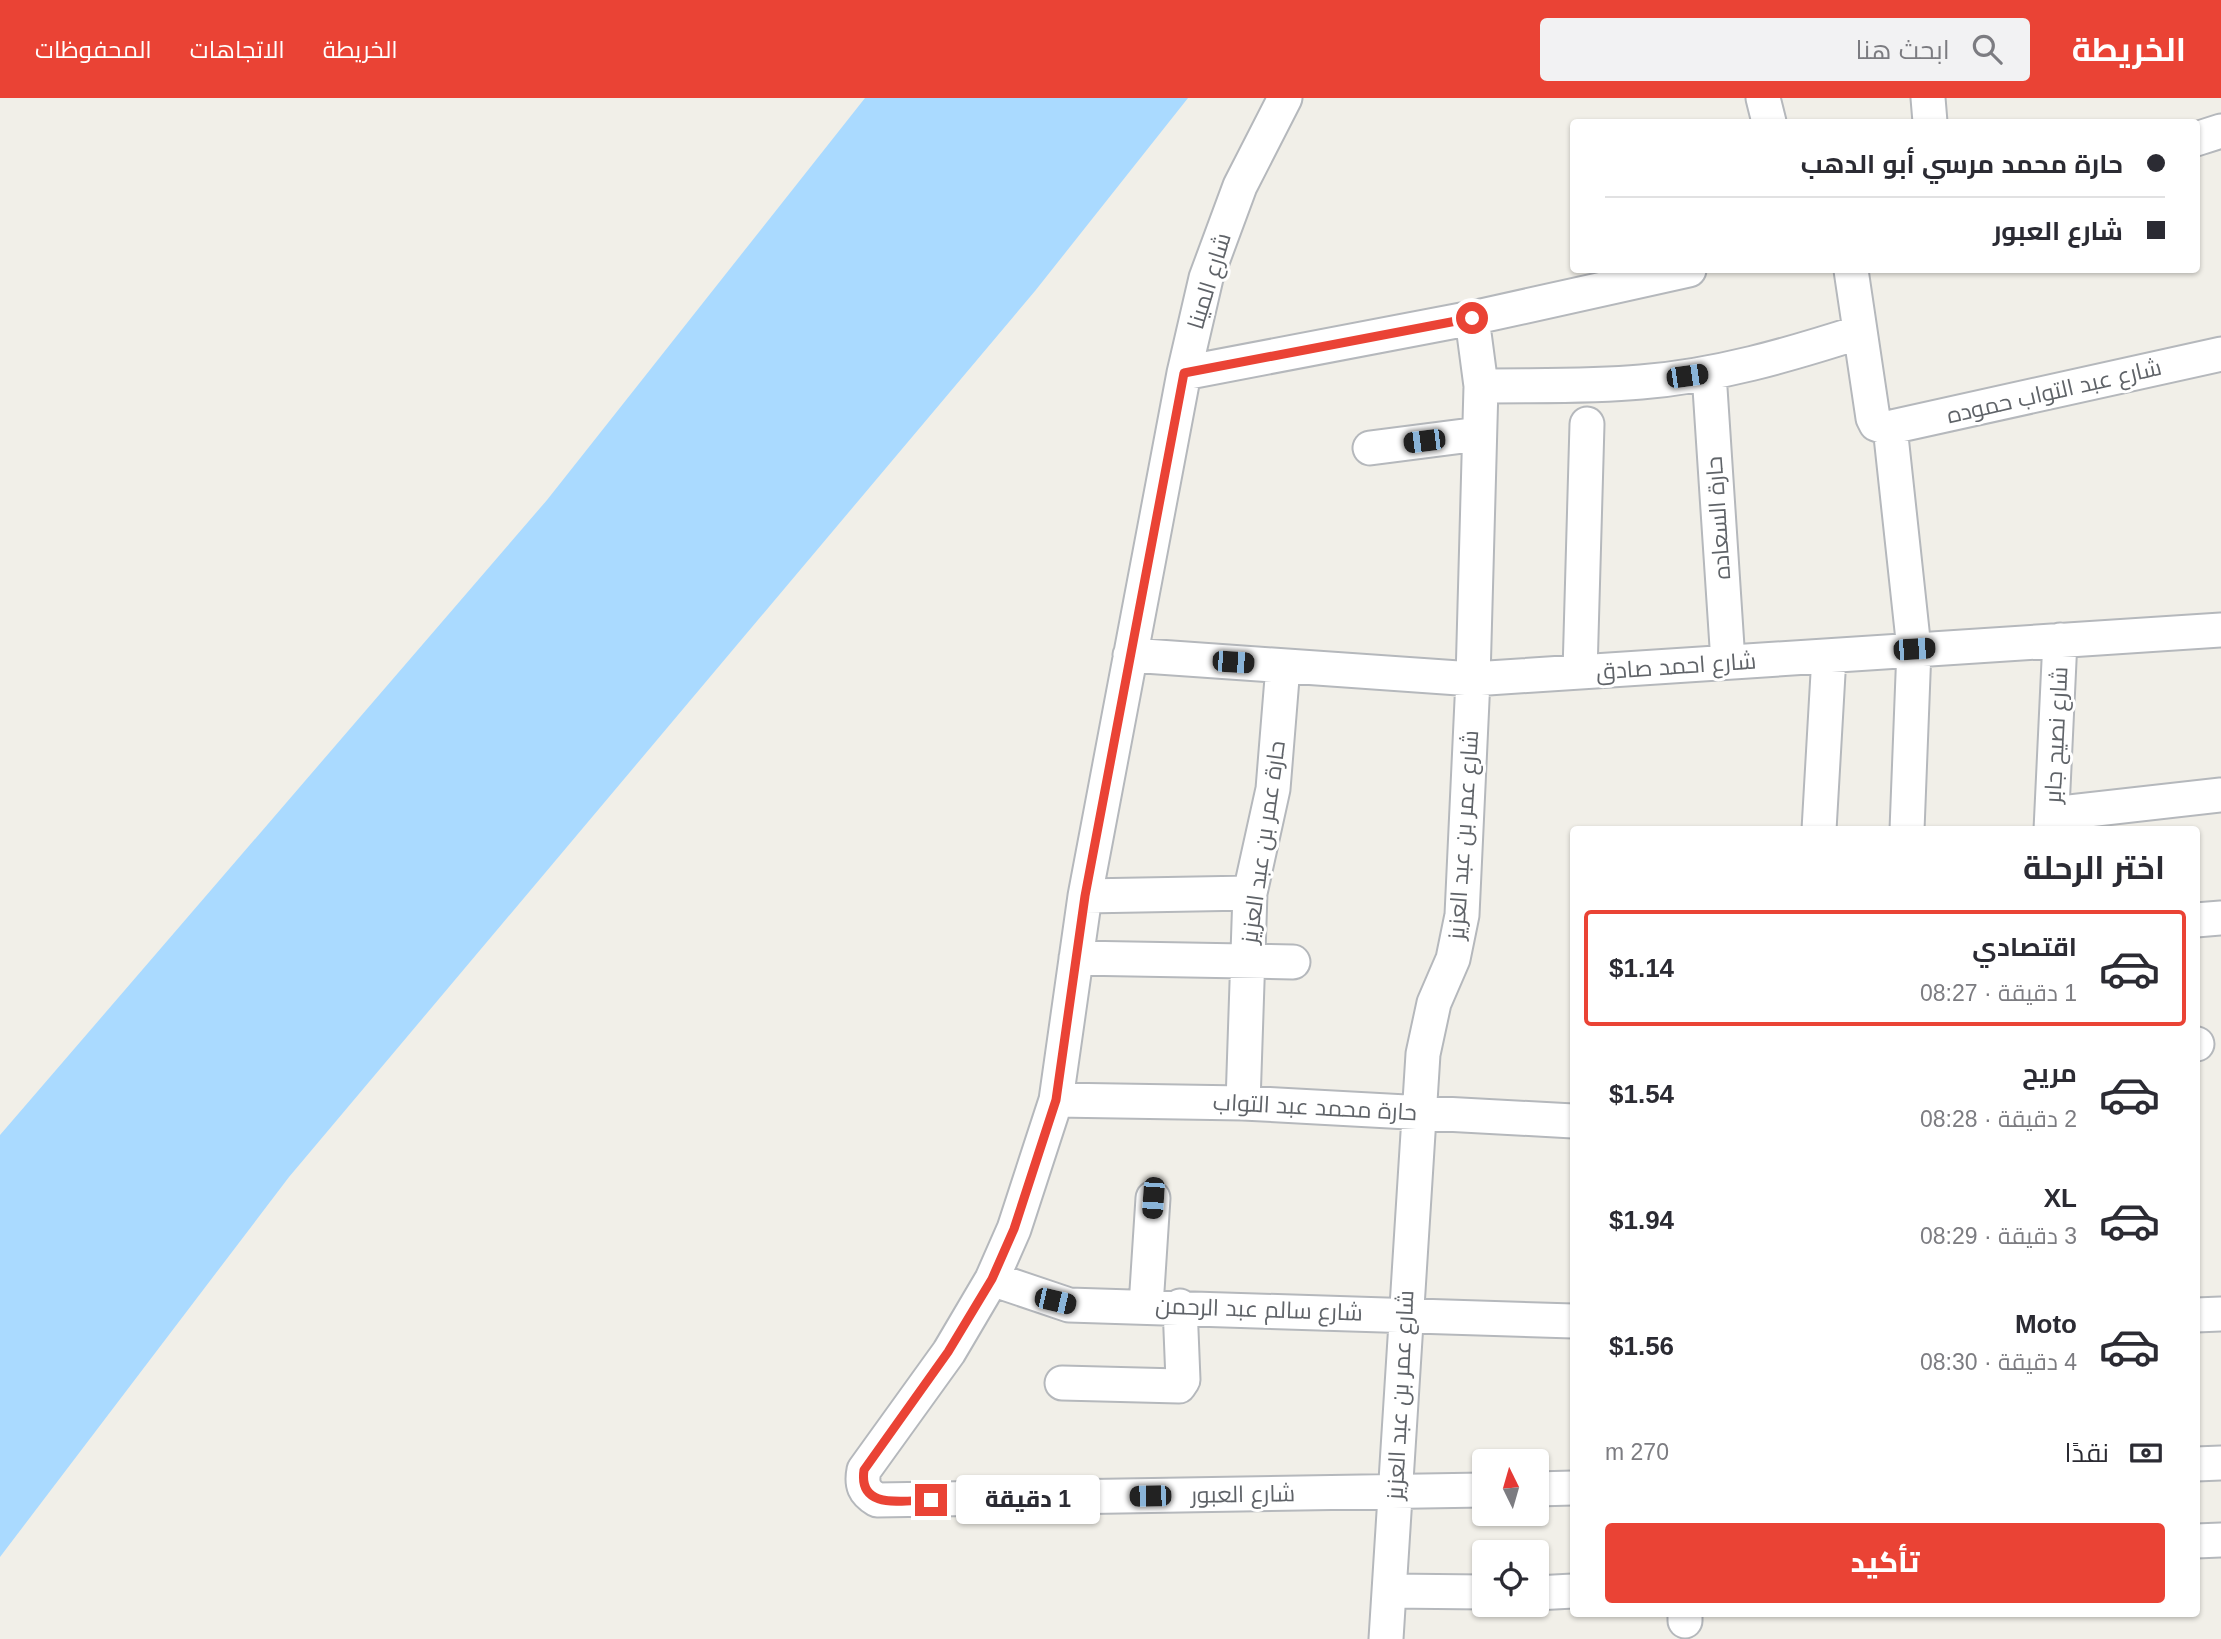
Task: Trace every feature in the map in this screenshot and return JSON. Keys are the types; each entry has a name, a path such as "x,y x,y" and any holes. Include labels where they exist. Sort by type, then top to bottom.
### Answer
{"street":[{"name":"شارع المينا","path":"877,1500 867,1494 862,1482 864,1470 948,1352 992,1279 1014,1229 1056,1100 1085,896 1184,373 1210,266 1240,186 1285,98"},
{"path":"1763,98 1768,119"},
{"path":"1928,98 1930,119"},
{"path":"2200,138 2221,131"},
{"path":"1184,373 1472,318 1675,273"},
{"path":"1851,273 1873,418 1876,424 1887,428 1891,436 1914,649 1907,826"},
{"name":"شارع عمر بن عبد العزيز","path":"1386,1639 1417,1112 1427,1028 1459,937 1473,679 1481,386 1472,318"},
{"path":"1481,386 1605,385 1709,373 1769,360 1860,332"},
{"name":"شارع عبد التواب حموده","path":"1887,428 2221,354"},
{"name":"حارة السعاده","path":"1709,373 1728,663"},
{"path":"1580,671 1587,424"},
{"path":"1370,448 1479,435"},
{"name":"شارع احمد صادق","path":"1130,655 1473,679 2221,631"},
{"name":"شارع نصيح جابر","path":"2051,822 2060,640"},
{"path":"1819,826 1829,656"},
{"name":"حارة عمر بن عبد العزيز","path":"1243,1103 1250,893 1273,789 1283,666"},
{"path":"2051,822 2221,794"},
{"path":"1085,896 1250,893"},
{"path":"2200,920 2221,918"},
{"path":"1076,958 1293,962"},
{"name":"حارة محمد عبد التواب","path":"1056,1100 1243,1103 1570,1121"},
{"path":"1146,1306 1153,1198"},
{"name":"شارع سالم عبد الرحمن","path":"992,1279 1069,1305 1180,1306 1570,1321"},
{"path":"1062,1383 1179,1386 1183,1380 1180,1306"},
{"path":"2200,1315 2221,1314"},
{"path":"2200,1464 2221,1463"},
{"path":"1549,1489 1570,1488"},
{"name":"شارع العبور","path":"877,1500 1472,1490"},
{"path":"2200,1541 2221,1540"},
{"path":"1390,1591 1472,1592"},
{"path":"1549,1592 1570,1591"}],"water":[{"path":"865,98 1188,98 1035,291 289,1177 0,1557 0,1135 547,500"}],"route":[{"path":"931,1500 877,1500 867,1494 862,1482 864,1470 971,1318 992,1279 1014,1229 1056,1100 1085,896 1184,373 1472,318"}]}
